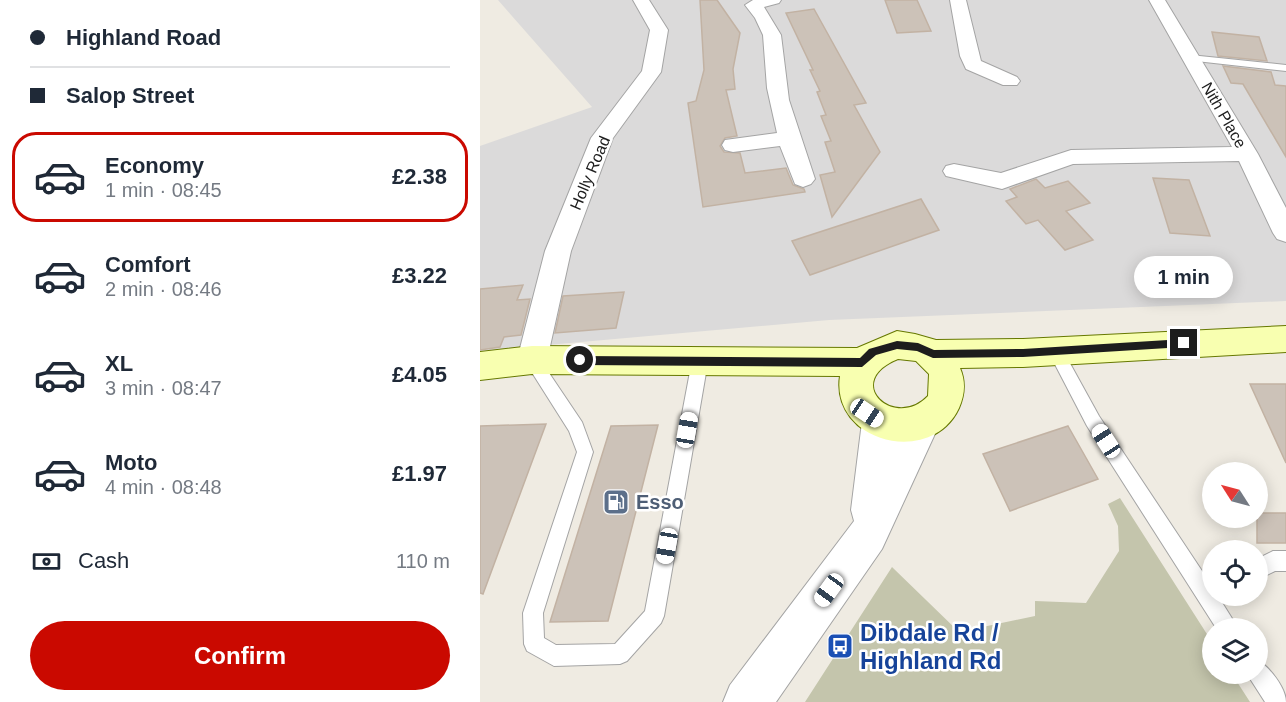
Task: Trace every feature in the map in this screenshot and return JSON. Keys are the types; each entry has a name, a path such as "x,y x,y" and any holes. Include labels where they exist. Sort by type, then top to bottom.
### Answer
{"main road":[{"path":"940,370 1023,353 1286,339"},
{"path":"897,345 918,348 940,370 945,400 937,413 922,423 905,426 880,422 867,413 857,398 858,373 873,352 897,345"},
{"path":"480,366 532,360 801,362 858,373"}],"street":[{"name":"Holly Road","path":"532,360 558,251 602,138 651,72 659,30 641,0"},
{"path":"751,2 773,0"},
{"path":"958,0 969,56 973,65 1010,81"},
{"name":"Nith Place","path":"1157,0 1247,154 1276,195 1286,233"},
{"path":"751,2 768,21 774,38 777,86 788,138 803,178"},
{"path":"733,145 788,138"},
{"path":"954,171 1002,181 1071,157 1247,154"},
{"path":"868,536 880,422"},
{"path":"747,702 868,536 922,423"}],"lane":[{"path":"1191,58 1286,68"},
{"path":"1056,351 1093,421 1202,585"},
{"path":"532,360 576,427 585,452 533,613 534,644 554,656 620,654 654,616 700,361"},
{"path":"1268,564 1273,561 1286,561"},
{"path":"1266,684 1278,702"}],"shaded area":[{"path":"498,0 1286,0 1286,301 829,320 480,351 480,146 592,107"},
{"path":"1120,498 1202,626 1202,684 1238,684 1250,702 805,702 892,567 959,632 1035,616 1035,601 1086,603 1119,551 1118,526 1108,504"}],"building":[{"path":"700,0 717,0 740,33 733,69 735,89 726,90 737,136 725,138 720,146 724,152 740,153 745,173 786,168 793,185 804,189 805,192 703,207 688,103 696,101 704,70"},
{"path":"885,0 917,0 931,31 897,33"},
{"path":"814,9 866,103 854,105 880,152 832,217 820,175 835,172 825,142 831,141 821,116 826,115 817,92 820,91 810,70 813,70 786,13"},
{"path":"1212,32 1259,37 1267,61 1218,56"},
{"path":"1223,66 1271,72 1275,85 1286,86 1286,157 1243,84 1231,83"},
{"path":"1153,178 1189,180 1210,236 1170,233"},
{"path":"1036,179 1045,188 1068,181 1090,203 1066,211 1093,240 1065,250 1038,220 1026,224 1006,201 1017,197 1010,189"},
{"path":"921,199 939,230 810,275 792,241"},
{"path":"523,285 517,300 530,299 521,335 504,337 500,347 480,350 480,289"},
{"path":"624,292 616,328 555,333 563,296"},
{"path":"1250,384 1286,384 1286,463"},
{"path":"546,424 483,594 480,593 480,426"},
{"path":"658,425 608,621 550,622 611,426"},
{"path":"1068,426 1098,479 1010,511 983,454"},
{"path":"1268,513 1286,513 1286,543 1268,543 1268,540 1257,540 1257,528 1268,528"}],"place":[{"name":"Esso","path":"616,502"},
{"name":"Dibdale Rd / Highland Rd","path":"840,646"}],"route":[{"path":"580,360 862,363 873,352 897,345 918,348 933,354 1023,353 1184,343"}]}
